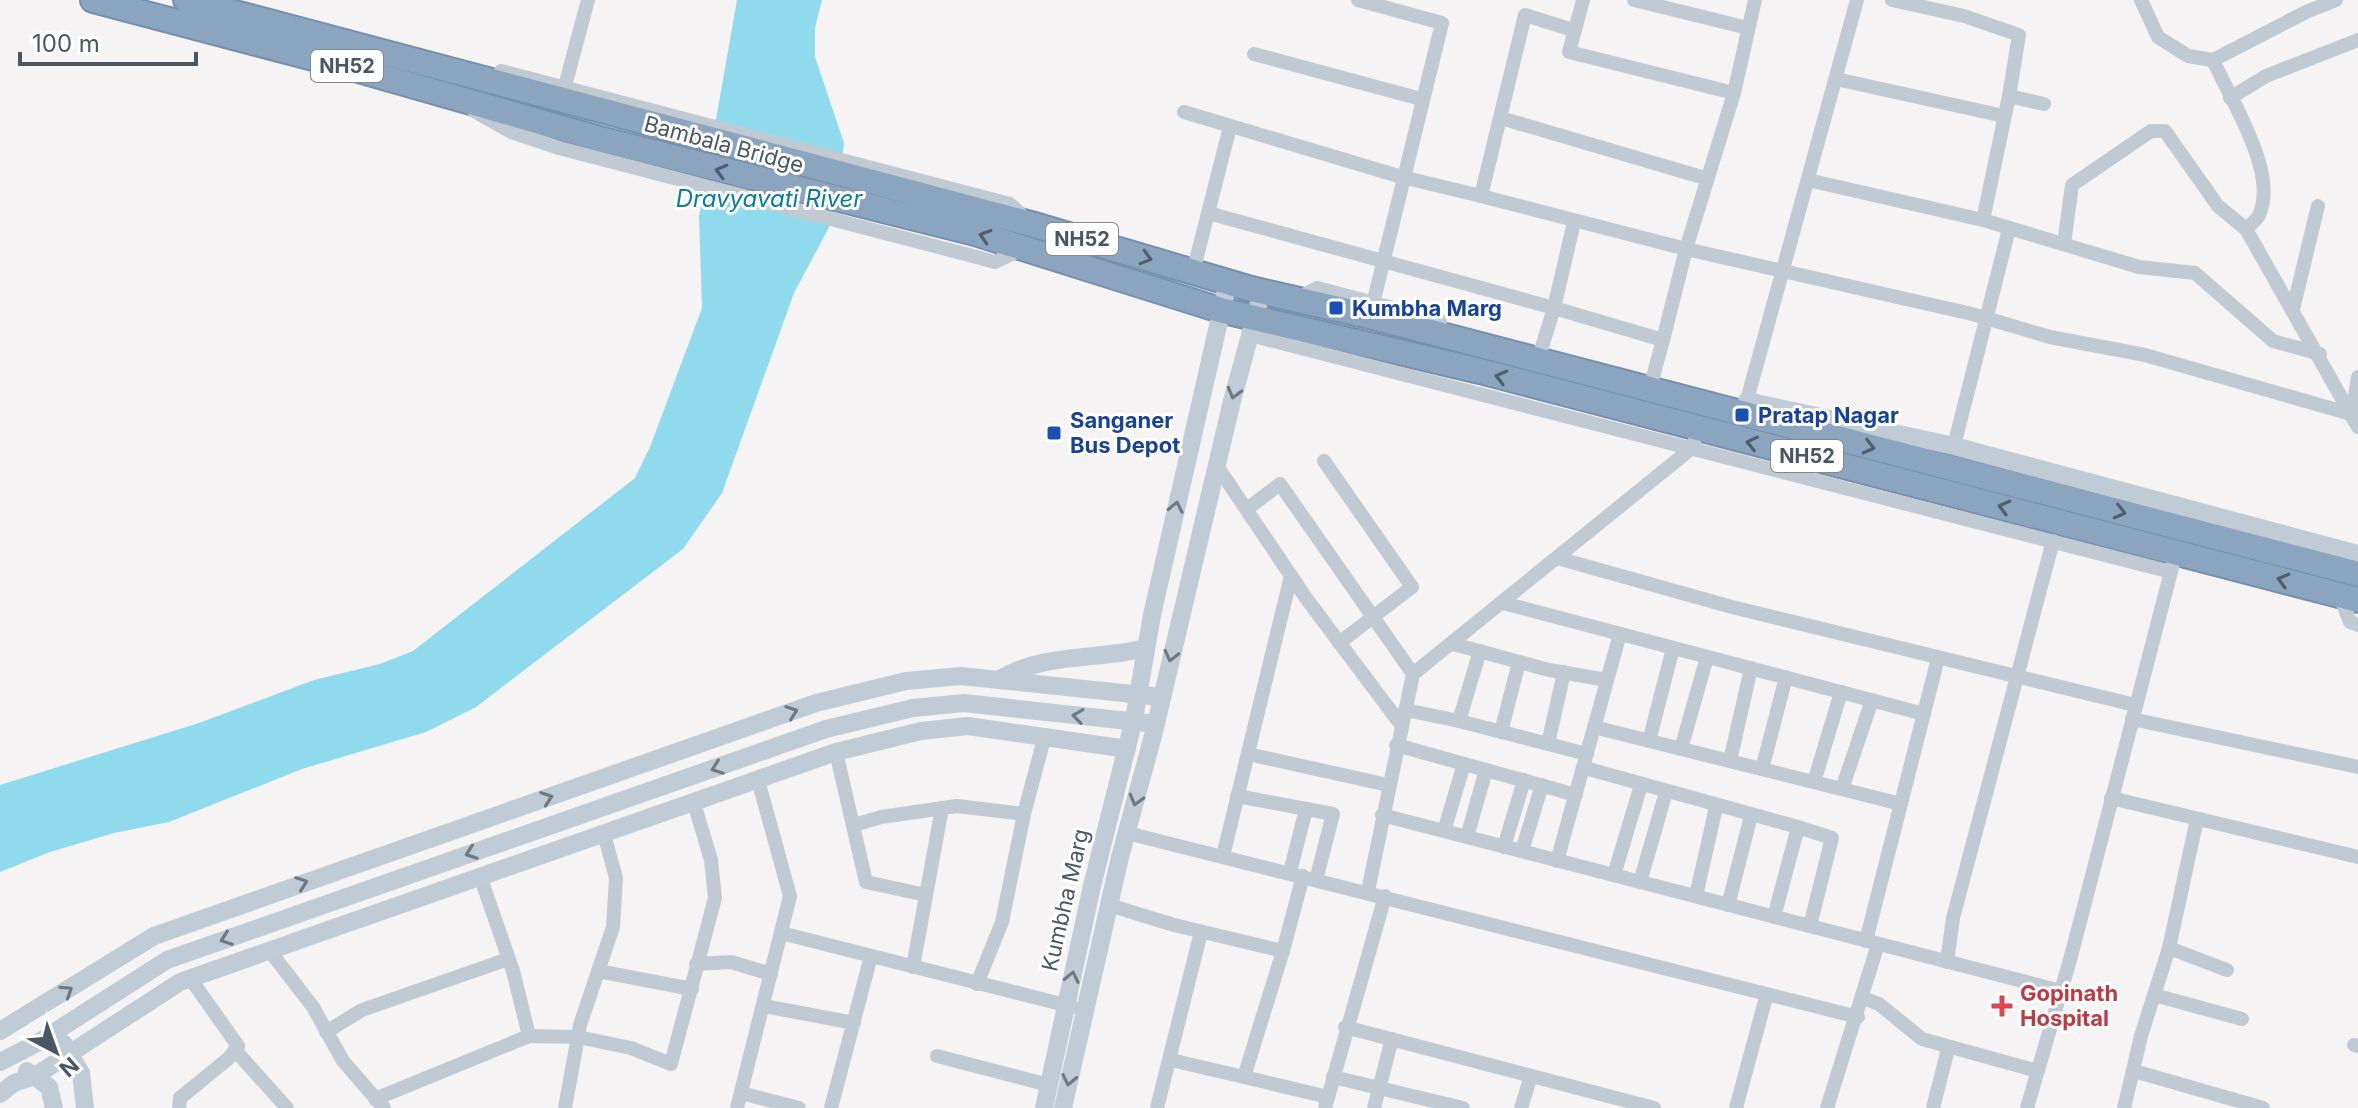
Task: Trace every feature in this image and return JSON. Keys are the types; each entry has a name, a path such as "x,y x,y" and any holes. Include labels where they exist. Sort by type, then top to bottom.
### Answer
{"highway":[{"name":"NH52","path":"93,0 442,94"},
{"name":"NH52","path":"186,0 220,3 494,77"},
{"name":"Bambala Bridge","path":"494,77 934,211"},
{"name":"Bambala Bridge","path":"442,94 818,196 934,211"},
{"name":"NH52","path":"934,211 1031,224 1262,291 1299,300 1371,310 1651,385 1707,407 1744,408 2358,574"},
{"name":"NH52","path":"934,211 1025,248 1220,310 1253,326 1480,371 1695,439 2173,562 2349,598"}],"main road":[{"name":"Kumbha Marg","path":"1044,1108 1134,719 1146,648 1228,282"},
{"name":"Kumbha Marg","path":"1063,1108 1109,905 1262,291"},
{"path":"1744,408 1954,446 2358,554"},
{"path":"1002,678 1015,671 1066,660 1146,648"},
{"path":"0,1031 154,936 816,703 906,681 961,676 1161,697"},
{"path":"2,1059 55,1032 167,960 826,729 913,708 964,703 1092,718 1134,719 1156,724"},
{"path":"0,1094 14,1083 35,1076 190,978 836,752 921,731 968,726 1127,749"},
{"path":"40,1008 81,1073 85,1108"},
{"path":"2,1059 49,1087 54,1108"}],"street":[{"path":"565,86 588,0"},
{"path":"1358,0 1442,23 1371,310"},
{"path":"1583,0 1569,52 1734,93"},
{"path":"1634,0 1748,28"},
{"path":"1651,385 1705,178 1734,93 1755,0"},
{"path":"1744,408 1857,0"},
{"path":"1892,0 1964,16 2019,35 1983,220"},
{"path":"2141,0 2158,37 2188,56 2213,60 2336,0"},
{"path":"1481,196 1525,15 1573,30"},
{"path":"2230,98 2266,76 2358,40"},
{"path":"1254,54 1421,99"},
{"path":"2213,60 2249,133 2264,184 2259,216 2246,229"},
{"path":"494,77 565,86 1010,204 1031,224"},
{"path":"1836,79 2004,116"},
{"path":"442,94 511,132 559,148 995,262 1025,248"},
{"path":"2009,96 2044,104"},
{"path":"1184,112 1402,177 1574,222 1987,318 2050,337 2145,355 2356,419"},
{"path":"1501,118 1705,178"},
{"path":"1193,272 1230,127"},
{"path":"2064,244 2072,185 2151,131 2165,131 2218,206 2246,229 2356,419"},
{"path":"1808,180 1983,220 2139,267 2195,273 2273,341 2320,354"},
{"path":"2293,309 2318,206"},
{"path":"1208,213 1663,340"},
{"path":"1540,355 1574,222"},
{"path":"1954,446 2009,229"},
{"path":"2356,419 2358,377"},
{"path":"1368,891 1413,674 1503,603 1695,439 2053,541 2173,562 2061,991 2027,1108"},
{"path":"1324,461 1412,587 1339,643"},
{"path":"1217,466 1291,576 1402,726"},
{"path":"1247,509 1280,484 1413,674"},
{"path":"1947,962 1953,918 2053,541"},
{"path":"1557,558 1732,607 2015,677 2133,712 2358,767"},
{"path":"1223,856 1291,576"},
{"path":"2349,598 2350,622 2358,625"},
{"path":"1503,603 1924,714"},
{"path":"1557,861 1620,634"},
{"path":"1453,644 1519,662 1607,680"},
{"path":"1649,741 1673,648"},
{"path":"1459,721 1480,651"},
{"path":"1681,749 1707,657"},
{"path":"1828,1108 1863,998 1901,804 1938,658"},
{"path":"1501,732 1519,662"},
{"path":"1730,761 1751,668"},
{"path":"1548,744 1564,672"},
{"path":"1762,769 1786,677"},
{"path":"1814,782 1841,692"},
{"path":"1842,789 1872,700"},
{"path":"1406,710 1548,744 1641,785 1832,838 1810,926"},
{"path":"1594,727 1901,804"},
{"path":"977,984 1002,922 1024,814 1045,735"},
{"path":"1396,745 1576,795"},
{"path":"836,752 866,882 926,895"},
{"path":"1248,754 1388,785"},
{"path":"1444,831 1464,764"},
{"path":"1467,837 1486,770"},
{"path":"758,780 789,888 764,1006 739,1100 799,1108"},
{"path":"1504,847 1524,780"},
{"path":"1522,851 1542,785"},
{"path":"1614,875 1641,785"},
{"path":"1640,882 1666,792"},
{"path":"1237,796 1333,814 1303,876 1244,1077"},
{"path":"2111,798 2358,857"},
{"path":"269,950 313,1007 343,1061 380,1103 529,1036 578,1037 631,1048 671,1064 715,898 711,860 694,803"},
{"path":"854,825 881,817 957,806 1024,814"},
{"path":"1696,896 1716,807"},
{"path":"913,967 942,808"},
{"path":"1303,876 1306,809"},
{"path":"1382,815 2061,991"},
{"path":"1728,905 1751,816"},
{"path":"2124,1108 2169,948 2197,819"},
{"path":"1774,917 1798,827"},
{"path":"1127,833 1368,891 1766,997 1858,1017"},
{"path":"565,1108 578,1037 613,927 616,878 604,834"},
{"path":"480,876 508,959 529,1036"},
{"path":"1171,1060 1244,1077 1327,1102 1345,1027 1385,896"},
{"path":"1109,905 1201,932 1283,951"},
{"path":"1157,1108 1201,932"},
{"path":"781,933 1085,1009"},
{"path":"2169,948 2227,970"},
{"path":"831,1108 871,956"},
{"path":"326,1032 362,1010 508,959"},
{"path":"696,964 731,962 771,974"},
{"path":"598,971 692,989"},
{"path":"179,1108 180,1098 238,1046 190,978"},
{"path":"2154,995 2242,1019"},
{"path":"1736,1108 1766,997"},
{"path":"1863,998 1879,1004 1914,1035 1948,1049 2038,1071"},
{"path":"764,1006 854,1023"},
{"path":"1345,1027 1654,1108"},
{"path":"1374,1108 1392,1039"},
{"path":"1933,1108 1948,1049"},
{"path":"235,1050 285,1107"},
{"path":"937,1056 1049,1085"},
{"path":"2134,1071 2263,1108"},
{"path":"1521,1108 1531,1076"},
{"path":"1333,1077 1379,1086 1412,1102 1463,1108"}],"water":[{"name":"Dravyavati River","path":"737,0 822,0 815,28 815,57 844,143 834,218 794,293 722,493 683,549 476,707 426,732 302,769 169,822 114,833 50,852 0,872 0,785 199,723 314,680 380,664 413,651 635,478 650,447 702,308 699,216"}],"place":[{"name":"Kumbha Marg","path":"1336,308"},
{"name":"Pratap Nagar","path":"1742,415"},
{"name":"Sanganer Bus Depot","path":"1054,433"},
{"name":"Gopinath Hospital","path":"2002,1006"}]}
